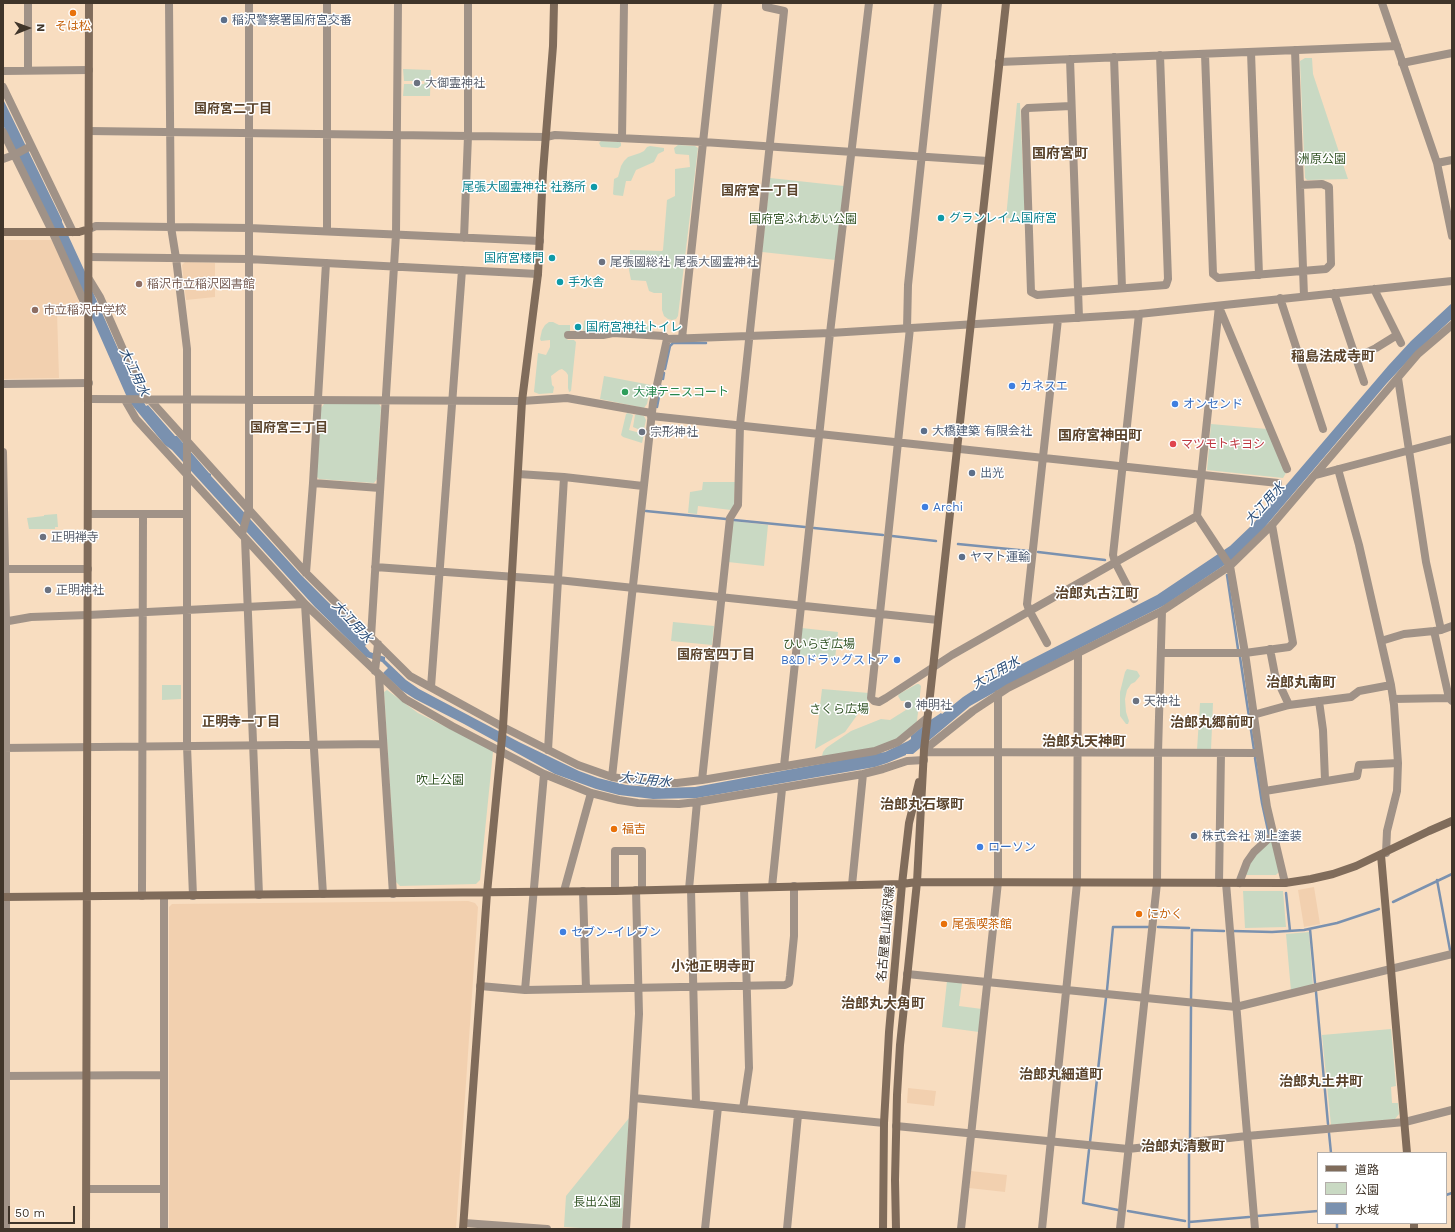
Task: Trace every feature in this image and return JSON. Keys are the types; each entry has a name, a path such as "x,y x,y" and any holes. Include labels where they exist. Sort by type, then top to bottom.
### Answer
{"street":[{"path":"28,3 28,70"},
{"path":"86,1229 89,3"},
{"path":"169,3 171,227 187,349 187,746 193,896"},
{"path":"249,3 248,510 244,534 259,895"},
{"path":"327,3 327,231"},
{"path":"371,637 396,234 398,3"},
{"path":"464,238 468,136 468,3"},
{"path":"547,1229 463,1226 487,893 503,728 522,401 538,274 553,46 554,3"},
{"path":"622,138 624,3"},
{"path":"682,338 718,3"},
{"path":"702,780 730,518 738,505 740,425 784,10 766,7 766,3"},
{"path":"784,766 830,334 869,3"},
{"path":"938,3 908,285 909,329 871,698 874,701 879,702 933,667 1029,610 1197,516"},
{"path":"924,755 956,449 1006,3"},
{"path":"1382,3 1437,163 1452,236"},
{"path":"999,62 1397,46"},
{"path":"1295,50 1304,296"},
{"path":"1251,52 1259,275"},
{"path":"1402,63 1452,53"},
{"path":"1205,54 1214,274 1218,278 1326,269 1331,264 1329,187 1322,184 1300,185"},
{"path":"1071,106 1028,108 1025,111 1031,292 1037,295 1166,285 1168,279 1160,55"},
{"path":"1114,57 1122,288"},
{"path":"1070,59 1079,318"},
{"path":"3,71 89,70"},
{"path":"3,88 70,232"},
{"path":"89,131 546,137 556,135 703,142 988,161"},
{"path":"3,132 52,231 89,312"},
{"path":"3,159 15,155 30,147"},
{"path":"1437,163 1452,160"},
{"path":"3,232 79,232 96,226 249,228 540,241"},
{"path":"89,257 248,259 538,274"},
{"path":"306,573 326,263"},
{"path":"431,687 462,270"},
{"path":"89,279 100,297 147,400 187,444 306,573 371,637 377,646 410,676 503,728 578,765 612,777 650,783 677,783 875,751 898,742 927,720"},
{"path":"568,335 603,335 613,333 664,336 667,339 830,334 1139,314 1452,281"},
{"path":"1374,289 1401,343"},
{"path":"1334,293 1364,382"},
{"path":"1280,298 1323,429"},
{"path":"1219,306 1287,469"},
{"path":"1219,306 1197,516 1230,566 1245,653 1265,790 1285,883"},
{"path":"1134,599 1115,562 1113,555 1139,314"},
{"path":"1047,643 1027,604 1058,319"},
{"path":"924,755 973,710 998,694 1162,611 1230,566 1272,525 1418,354 1452,325"},
{"path":"1355,358 1376,348 1397,334"},
{"path":"612,777 651,414 667,339"},
{"path":"1393,699 1450,699 1426,562 1398,378"},
{"path":"3,384 89,383"},
{"path":"89,399 522,401 568,398 651,414 740,425 1278,483"},
{"path":"126,400 136,419 186,470 305,604 405,699 452,726 501,749 544,774 590,793 619,800 645,803 679,804 697,802 782,789 883,770 924,755 998,753 1259,754"},
{"path":"1315,475 1452,439"},
{"path":"3,452 5,897 4,1076 6,1229"},
{"path":"1338,469 1359,545 1393,699 1398,763 1397,791 1387,831 1384,854 1391,969 1407,1152"},
{"path":"518,474 564,477 644,486"},
{"path":"548,750 564,477"},
{"path":"313,483 380,488"},
{"path":"88,514 186,514"},
{"path":"142,514 142,896"},
{"path":"1161,653 1245,653 1289,647 1293,644 1272,525"},
{"path":"375,567 558,580 938,620"},
{"path":"4,570 88,570"},
{"path":"4,622 31,617 88,616 305,604"},
{"path":"305,604 323,894"},
{"path":"1120,1229 1157,883 1158,753 1162,611"},
{"path":"1381,640 1404,634 1438,630 1452,626"},
{"path":"377,646 377,671 384,744 393,894"},
{"path":"1270,650 1275,676 1289,705"},
{"path":"1042,1229 1077,882 1078,653"},
{"path":"1253,715 1289,705 1351,697 1359,691 1391,685"},
{"path":"961,1229 998,882 998,694"},
{"path":"1320,701 1325,780"},
{"path":"4,747 384,744"},
{"path":"1221,753 1222,883 1236,1007 1255,1229"},
{"name":"名古屋豊山稲沢線","path":"896,1229 896,1126 900,1045 917,882 924,755"},
{"name":"名古屋豊山稲沢線","path":"883,1229 884,1123 889,1032 909,823 924,755"},
{"path":"1265,790 1357,776 1359,765 1398,763"},
{"path":"525,990 544,774"},
{"path":"852,885 863,774"},
{"path":"772,887 782,789"},
{"path":"564,892 590,793"},
{"path":"696,1104 690,889 697,802"},
{"path":"5,897 564,892 902,884 917,882 1285,883 1333,874 1356,866 1384,854 1429,831 1452,822"},
{"path":"1239,883 1246,862 1268,838 1274,837"},
{"path":"616,891 615,851 642,851 639,890 639,1014 626,1229"},
{"path":"480,986 525,990 785,985 789,983 794,936 794,886"},
{"path":"743,1109 749,1068 744,888"},
{"path":"583,891 586,989"},
{"path":"164,896 164,1229"},
{"path":"907,974 1236,1007 1452,954"},
{"path":"4,1076 164,1075"},
{"path":"634,1098 884,1123"},
{"path":"705,1229 718,1107"},
{"path":"896,1126 1128,1149 1247,1136 1404,1122 1452,1110"},
{"path":"786,1229 798,1115"},
{"path":"86,1189 164,1189"}],"shaded area":[{"name":"市立稲沢中学校","path":"3,240 54,240 78,295 79,309 57,312 59,378 3,379"},
{"path":"185,262 215,263 215,297 186,300 182,265"},
{"path":"1314,887 1320,924 1304,927 1298,890"},
{"path":"468,901 475,903 478,907 456,1229 169,1229 169,907 172,904"},
{"path":"908,1088 936,1091 934,1106 907,1103"},
{"path":"971,1171 1007,1175 1005,1192 969,1188"}],"green space":[{"name":"洲原公園","path":"1305,58 1312,58 1313,74 1348,179 1307,180 1305,178 1300,61"},
{"name":"大御霊神社","path":"403,69 431,70 430,96 403,96 404,84 424,84 425,81 404,81"},
{"path":"1017,103 1020,103 1025,218 1006,218"},
{"path":"601,141 620,142 621,146 618,148 601,147 599,143"},
{"path":"678,145 695,146 698,148 678,316 676,319 672,320 664,316 662,310 662,293 654,293 649,291 646,281 631,280 629,270 630,250 663,250 667,200 675,196 675,169 690,167 689,155 675,153 674,148"},
{"path":"650,146 664,148 664,151 658,154 654,162 636,170 631,181 626,181 623,196 614,195 614,179 618,177 624,161 628,157 644,151"},
{"name":"国府宮ふれあい公園","path":"770,178 844,186 836,260 762,252"},
{"path":"585,320 590,323 649,326 651,330 585,332 583,331"},
{"path":"549,322 559,325 570,325 570,331 566,338 576,342 571,391 569,392 568,375 562,369 551,376 552,385 554,387 553,393 539,394 534,392 538,353 546,355 550,347 550,340 541,341 540,339 542,330"},
{"name":"大津テニスコート","path":"604,376 651,385 647,404 644,408 600,399"},
{"path":"324,404 379,404 381,407 377,479 374,483 319,479 316,476 321,408"},
{"path":"628,413 633,415 629,430 644,434 642,443 621,435 626,414"},
{"path":"637,414 644,416 646,420 644,429 640,430 633,427 635,415"},
{"path":"1211,424 1267,429 1286,473 1283,478 1207,470"},
{"path":"703,482 735,482 734,505 731,510 698,506 697,514 688,513 690,492 702,490"},
{"path":"57,514 58,527 55,527 55,529 29,529 27,518"},
{"path":"733,521 768,525 764,566 728,562"},
{"path":"673,622 714,626 712,645 671,641"},
{"name":"ひいらぎ広場","path":"802,628 838,632 835,659 799,655"},
{"path":"1127,669 1137,671 1140,676 1127,690 1125,699 1126,712 1129,721 1128,724 1126,724 1120,716 1120,692"},
{"path":"917,684 921,686 917,721 915,725 898,739 879,747 822,756 826,748 851,731 881,719 890,720 909,708 911,704 909,701 901,701 898,696"},
{"path":"162,685 181,685 181,699 162,700"},
{"name":"さくら広場","path":"822,689 869,693 868,700 845,732 815,749"},
{"name":"吹上公園","path":"387,690 418,713 491,749 493,752 480,880 476,884 400,886 396,882 384,692"},
{"path":"1200,703 1213,703 1211,750 1197,750"},
{"path":"1268,842 1272,842 1280,871 1276,875 1246,875 1248,863"},
{"path":"1243,891 1283,891 1286,927 1245,928"},
{"path":"1309,932 1313,985 1291,991 1286,934"},
{"path":"947,981 962,983 959,1006 982,1009 979,1032 942,1027"},
{"path":"1391,1029 1396,1086 1391,1087 1392,1103 1398,1103 1399,1114 1395,1119 1331,1125 1322,1035"},
{"name":"長出公園","path":"629,1118 622,1227 620,1229 596,1229 564,1227 566,1196"}],"water":[{"path":"3,99 62,220 133,383 146,406 148,405 175,436 177,436 211,474 211,476 301,575 364,638 369,641 365,646 370,652 385,657 385,660 406,680 419,689 519,742 579,771 598,778 626,785 662,788 695,787 885,752 908,741 911,739 911,736 929,721 941,713 942,714 963,697 983,684 1157,595 1230,546 1252,525 1388,366 1411,341 1452,303 1452,319 1416,352 1387,383 1264,528 1232,560 1165,605 1011,683 970,706 913,754 906,754 875,767 697,798 653,799 619,795 596,789 555,774 401,690 383,673 388,668 382,662 366,657 315,607 172,450 165,445 132,405 126,395 48,218 3,125"}],"waterway":[{"path":"665,369 670,346 673,343 706,343"},
{"path":"663,379 664,373"},
{"path":"657,407 661,386"},
{"path":"646,511 726,519"},
{"path":"734,520 805,527"},
{"path":"814,528 883,535"},
{"path":"892,536 936,541"},
{"path":"958,544 1029,551"},
{"path":"1038,552 1105,560"},
{"path":"1227,575 1238,649"},
{"path":"1240,657 1254,750"},
{"path":"1255,758 1269,835"},
{"path":"1393,902 1452,874"},
{"path":"1437,880 1450,950"},
{"path":"1286,893 1290,931"},
{"path":"1233,931 1272,932 1304,930 1337,923 1379,909"},
{"path":"1107,990 1113,927 1149,927"},
{"path":"1158,927 1189,928"},
{"path":"1310,929 1315,983"},
{"path":"1191,999 1192,930 1224,931"},
{"path":"1316,992 1328,1124"},
{"path":"1090,1142 1106,998"},
{"path":"1190,1139 1191,1007"},
{"path":"1329,1133 1331,1152"},
{"path":"1189,1148 1189,1229"},
{"path":"1089,1150 1083,1203 1118,1210"},
{"path":"1447,1195 1452,1193"},
{"path":"1128,1211 1185,1221"},
{"path":"1257,1216 1317,1211"},
{"path":"1189,1222 1249,1217"},
{"path":"1337,1224 1337,1229"}],"place":[{"name":"そは松","path":"73,13"},
{"name":"稲沢警察署国府宮交番","path":"224,20"},
{"name":"大御霊神社","path":"417,83"},
{"name":"尾張大國霊神社 社務所","path":"594,187"},
{"name":"グランレイム国府宮","path":"941,218"},
{"name":"国府宮楼門","path":"552,258"},
{"name":"尾張國総社 尾張大國霊神社","path":"602,262"},
{"name":"手水舎","path":"560,282"},
{"name":"稲沢市立稲沢図書館","path":"139,284"},
{"name":"市立稲沢中学校","path":"35,310"},
{"name":"国府宮神社トイレ","path":"578,327"},
{"name":"カネスエ","path":"1012,386"},
{"name":"大津テニスコート","path":"625,392"},
{"name":"オンセンド","path":"1175,404"},
{"name":"大橋建築 有限会社","path":"924,431"},
{"name":"宗形神社","path":"642,432"},
{"name":"マツモトキヨシ","path":"1173,444"},
{"name":"出光","path":"972,473"},
{"name":"Archi","path":"925,507"},
{"name":"正明禅寺","path":"43,537"},
{"name":"ヤマト運輸","path":"962,557"},
{"name":"正明神社","path":"48,590"},
{"name":"B&Dドラッグストア","path":"897,660"},
{"name":"天神社","path":"1136,701"},
{"name":"神明社","path":"908,705"},
{"name":"福吉","path":"614,829"},
{"name":"株式会社 渕上塗装","path":"1194,836"},
{"name":"ローソン","path":"980,847"},
{"name":"にかく","path":"1139,914"},
{"name":"尾張喫茶館","path":"944,924"},
{"name":"セブン-イレブン","path":"563,932"}],"district":[{"name":"国府宮二丁目","path":"233,109"},
{"name":"国府宮町","path":"1060,154"},
{"name":"国府宮一丁目","path":"760,191"},
{"name":"稲島法成寺町","path":"1333,357"},
{"name":"国府宮三丁目","path":"289,428"},
{"name":"国府宮神田町","path":"1100,436"},
{"name":"治郎丸古江町","path":"1097,594"},
{"name":"国府宮四丁目","path":"716,655"},
{"name":"治郎丸南町","path":"1301,683"},
{"name":"正明寺一丁目","path":"241,722"},
{"name":"治郎丸郷前町","path":"1212,723"},
{"name":"治郎丸天神町","path":"1084,742"},
{"name":"治郎丸石塚町","path":"922,805"},
{"name":"小池正明寺町","path":"713,967"},
{"name":"治郎丸大角町","path":"883,1004"},
{"name":"治郎丸細道町","path":"1061,1075"},
{"name":"治郎丸土井町","path":"1321,1082"},
{"name":"治郎丸清敷町","path":"1183,1147"}],"water label":[{"name":"大江用水","path":"134,372"},
{"name":"大江用水","path":"1265,504"},
{"name":"大江用水","path":"352,622"},
{"name":"大江用水","path":"996,673"},
{"name":"大江用水","path":"645,780"}]}
